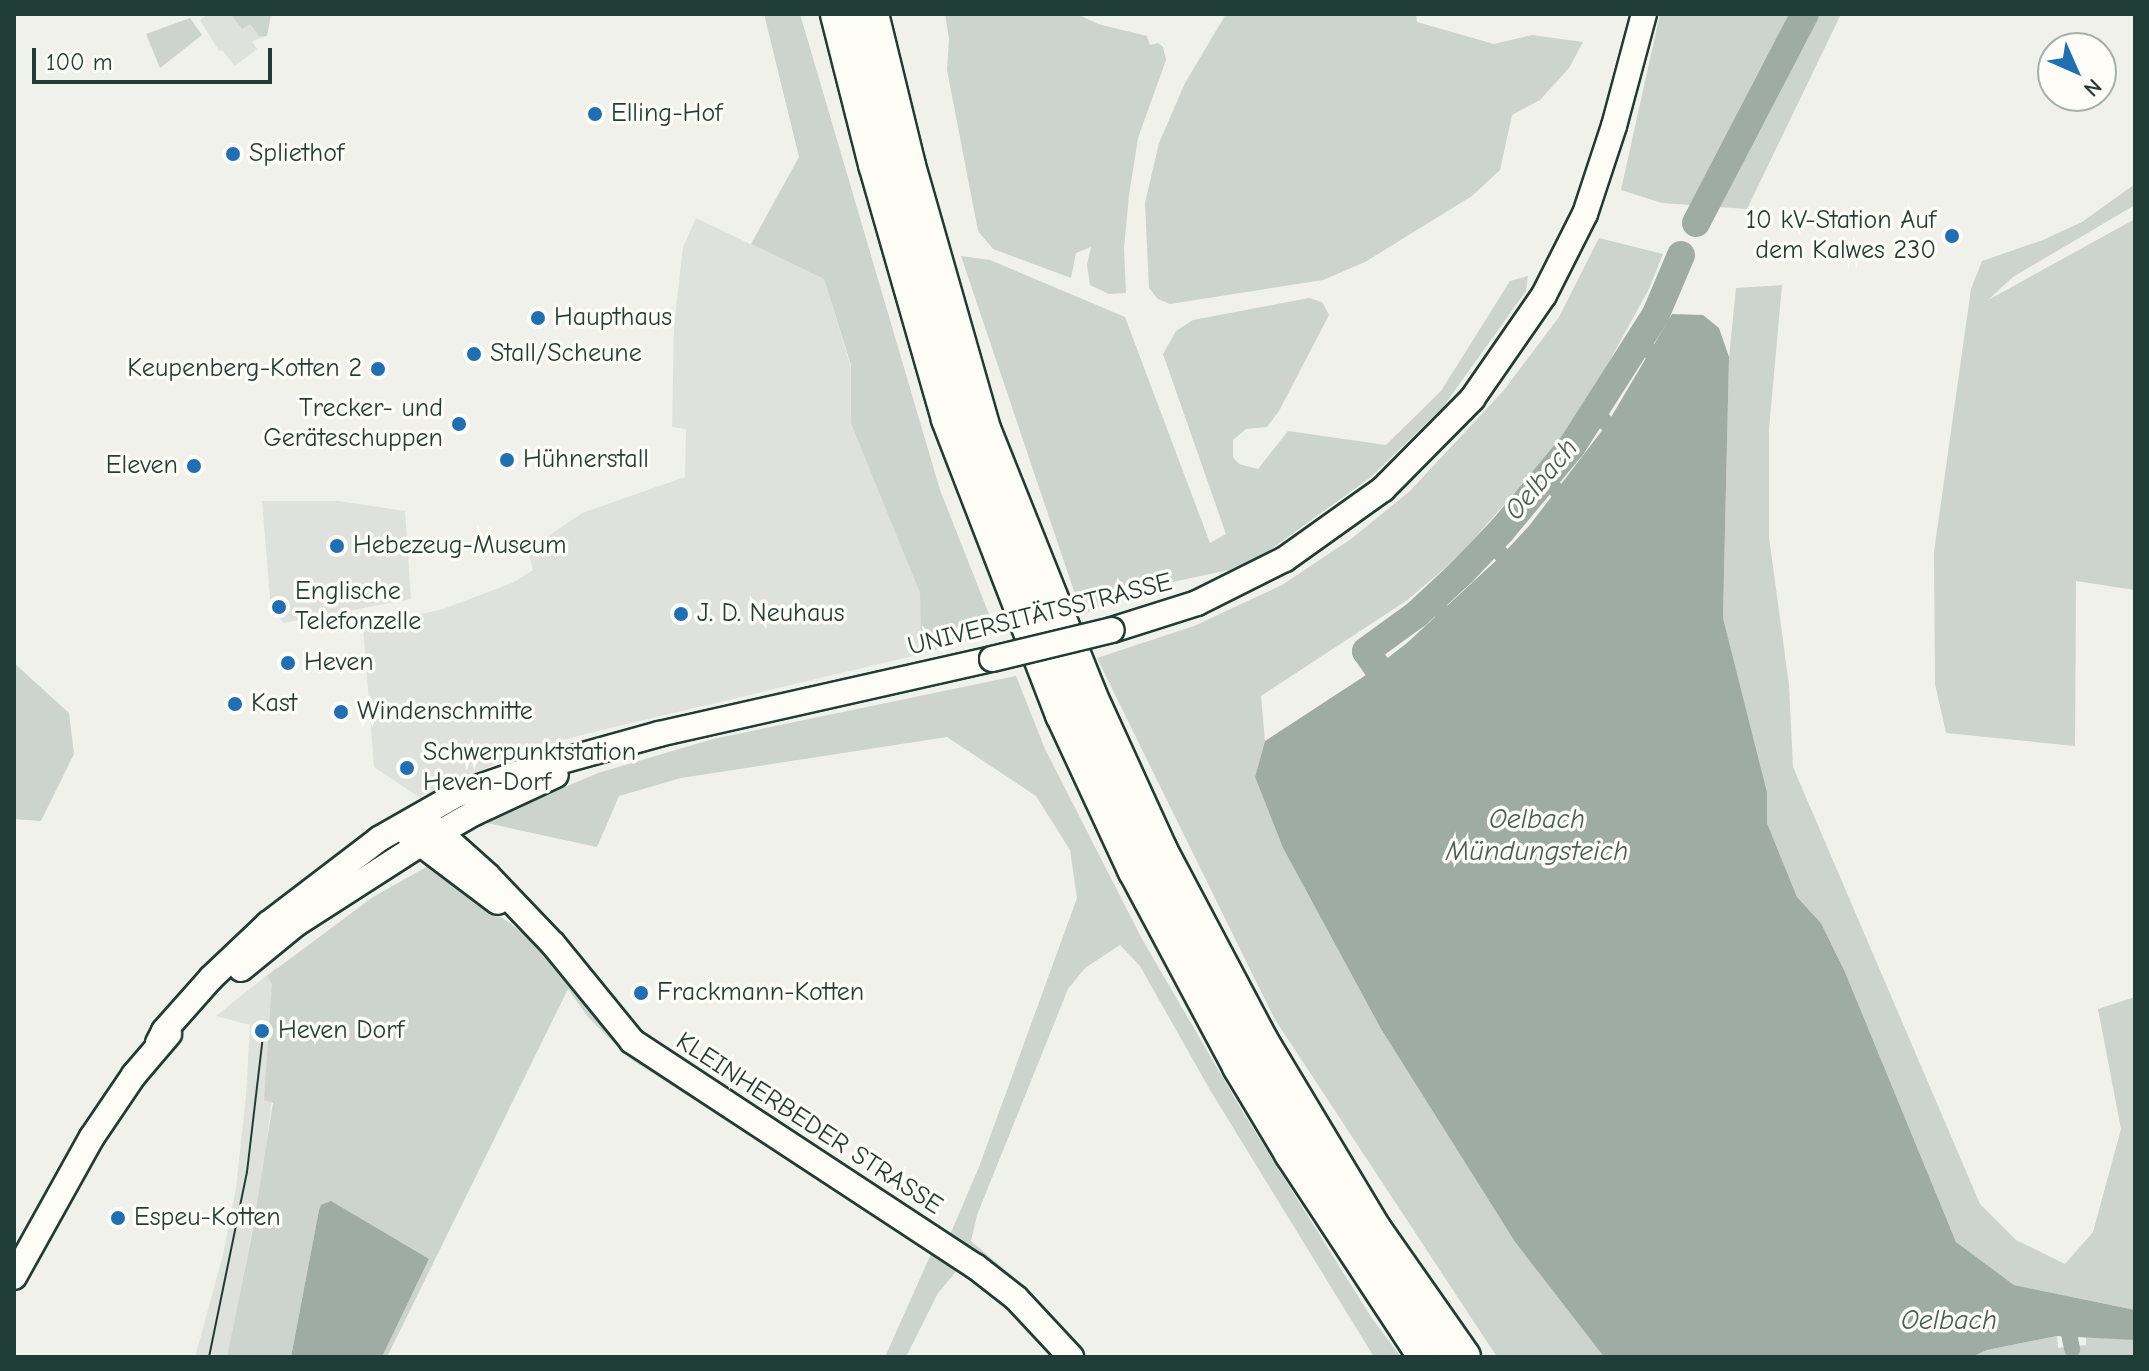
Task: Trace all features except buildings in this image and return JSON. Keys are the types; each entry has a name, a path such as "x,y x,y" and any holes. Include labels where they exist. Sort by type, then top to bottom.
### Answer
{"highway":[{"path":"839,14 877,164 950,419 1064,714 1136,869 1241,1066 1331,1213 1427,1357"},
{"path":"870,14 907,166 983,432 1088,695 1159,851 1260,1042 1373,1230 1462,1357"}],"street":[{"name":"UNIVERSITÄTSSTRASSE","path":"14,1277 92,1137 186,1005 268,924 409,822 456,795 493,780 659,734 1112,630 1197,603 1285,559 1383,489 1472,399 1544,295 1585,214 1614,126 1644,14"},
{"name":"UNIVERSITÄTSSTRASSE","path":"158,1043 296,924 431,838 534,784 659,734"},
{"name":"KLEINHERBEDER STRASSE","path":"409,822 431,838 487,895 530,923 567,960 632,1041 962,1257 1016,1298 1071,1357"}],"shaded area":[{"path":"208,14 271,14 267,36 252,41 257,49 235,66 222,50 219,51 200,20"},
{"path":"231,14 271,14 267,36 259,36 250,24 242,29"},
{"path":"764,14 800,14 940,490 996,632 921,654 920,593 851,423 851,365 824,279 751,244 799,157"},
{"path":"945,14 1077,14 1098,24 1147,36 1150,45 1158,43 1163,47 1166,60 1138,138 1129,195 1124,248 1126,293 1109,294 1090,285 1087,265 1091,247 1076,253 1071,278 993,249 978,231 947,70 949,39"},
{"path":"1226,14 1416,14 1417,22 1494,44 1532,35 1583,42 1569,68 1540,100 1512,115 1500,170 1472,196 1365,262 1323,280 1170,304 1158,299 1149,288 1145,203 1159,143 1185,83"},
{"path":"1660,14 1841,14 1747,209 1662,203 1621,190"},
{"path":"190,18 202,35 160,68 146,34"},
{"path":"2135,184 2135,205 2013,277 1988,300 2135,219 2135,590 2076,581 2075,746 1946,733 1935,684 1934,552 1971,289 1982,261 2043,240 2082,222"},
{"name":"J. D. Neuhaus","path":"696,218 824,279 920,593 921,654 585,734 523,752 419,797 374,767 363,627 443,609 512,583 533,570 528,550 582,513 685,477 686,429 672,427 674,326 683,247"},
{"path":"1599,238 1663,254 1649,289 1595,387 1557,444 1458,557 1406,601 1261,696 1265,741 1255,777 1283,848 1381,1029 1515,1242 1604,1357 1497,1357 1274,1018 1097,658 1194,626 1282,585 1351,539 1410,491 1504,390 1559,317"},
{"path":"961,256 990,260 1125,317 1210,543 1226,534 1163,354 1176,331 1193,320 1309,298 1322,302 1329,315 1279,411 1267,427 1246,429 1233,440 1233,457 1239,464 1258,469 1288,431 1386,445 1441,391 1510,281 1528,276 1526,291 1443,407 1371,477 1256,560 1229,570 1125,592 1082,615"},
{"path":"1782,285 1769,429 1769,537 1789,685 1793,767 1980,1204 2016,1240 2065,1264 2093,1232 2121,1129 2098,1009 2135,997 2135,1310 2014,1285 1956,1242 1845,972 1821,923 1797,897 1767,823 1767,792 1723,618 1729,357 1736,288"},
{"name":"Hebezeug-Museum","path":"262,501 339,501 405,511 411,599 284,623 271,610"},
{"path":"14,663 69,713 74,754 41,821 14,819"},
{"path":"1016,676 1045,749 1142,939 1244,1114 1371,1317 1401,1357 1374,1357 1210,1090 1140,966 1120,945 1085,968 1068,989 977,1215 971,1241 1025,1287 1088,1357 1055,1357 1012,1312 958,1269 938,1293 906,1357 885,1357 931,1254 629,1058 588,1017 568,989 387,1357 382,1357 429,1259 319,1210 291,1357 227,1357 253,1229 273,1103 264,1100 272,984 267,976 373,897 428,866 549,951 652,1048 949,1237 979,1167 1077,898 1070,850 1036,796 947,737 681,778 619,796 597,847 482,822 598,773 713,739"},
{"path":"277,967 272,1098 263,1176 231,1338 227,1357 195,1357 223,1255 236,1188 246,1095 250,1025 216,1016"},
{"path":"2086,1335 2135,1340 2135,1357 1972,1357 1987,1350 2057,1336 2058,1348 2086,1345"}],"water":[{"name":"Oelbach Mündungsteich","path":"1672,314 1703,315 1719,328 1729,357 1723,618 1767,792 1767,823 1797,897 1821,923 1845,972 1956,1242 2014,1285 2135,1310 2135,1340 2057,1336 1987,1350 1972,1357 1604,1357 1515,1242 1381,1029 1283,848 1255,777 1265,741 1363,677 1407,643 1502,555 1529,526 1607,424"},
{"path":"331,1201 429,1259 382,1357 291,1357 319,1210 321,1205"}],"waterway":[{"name":"Oelbach","path":"1696,223 1805,14"},
{"name":"Oelbach","path":"1377,667 1366,651 1417,614 1463,571 1502,530 1572,446 1656,314 1681,255"},
{"path":"1638,342 1652,353"},
{"path":"1596,412 1607,424"},
{"path":"1546,479 1557,491"},
{"path":"1490,543 1502,555"},
{"path":"1432,600 1443,613"},
{"path":"2066,1320 2072,1349"}],"tram line":[{"path":"209,1357 247,1172 264,1027"}],"place":[{"name":"Elling-Hof","path":"595,114"},
{"name":"Spliethof","path":"233,154"},
{"name":"10 kV-Station Auf dem Kalwes 230","path":"1952,236"},
{"name":"Haupthaus","path":"538,318"},
{"name":"Stall/Scheune","path":"474,354"},
{"name":"Keupenberg-Kotten 2","path":"378,369"},
{"name":"Trecker- und Geräteschuppen","path":"459,424"},
{"name":"Hühnerstall","path":"507,460"},
{"name":"Eleven","path":"194,466"},
{"name":"Hebezeug-Museum","path":"337,546"},
{"name":"Englische Telefonzelle","path":"279,607"},
{"name":"J. D. Neuhaus","path":"681,614"},
{"name":"Heven","path":"288,663"},
{"name":"Kast","path":"235,704"},
{"name":"Windenschmitte","path":"341,712"},
{"name":"Schwerpunktstation Heven-Dorf","path":"407,768"},
{"name":"Frackmann-Kotten","path":"641,993"},
{"name":"Heven Dorf","path":"262,1031"},
{"name":"Espeu-Kotten","path":"118,1218"}]}
